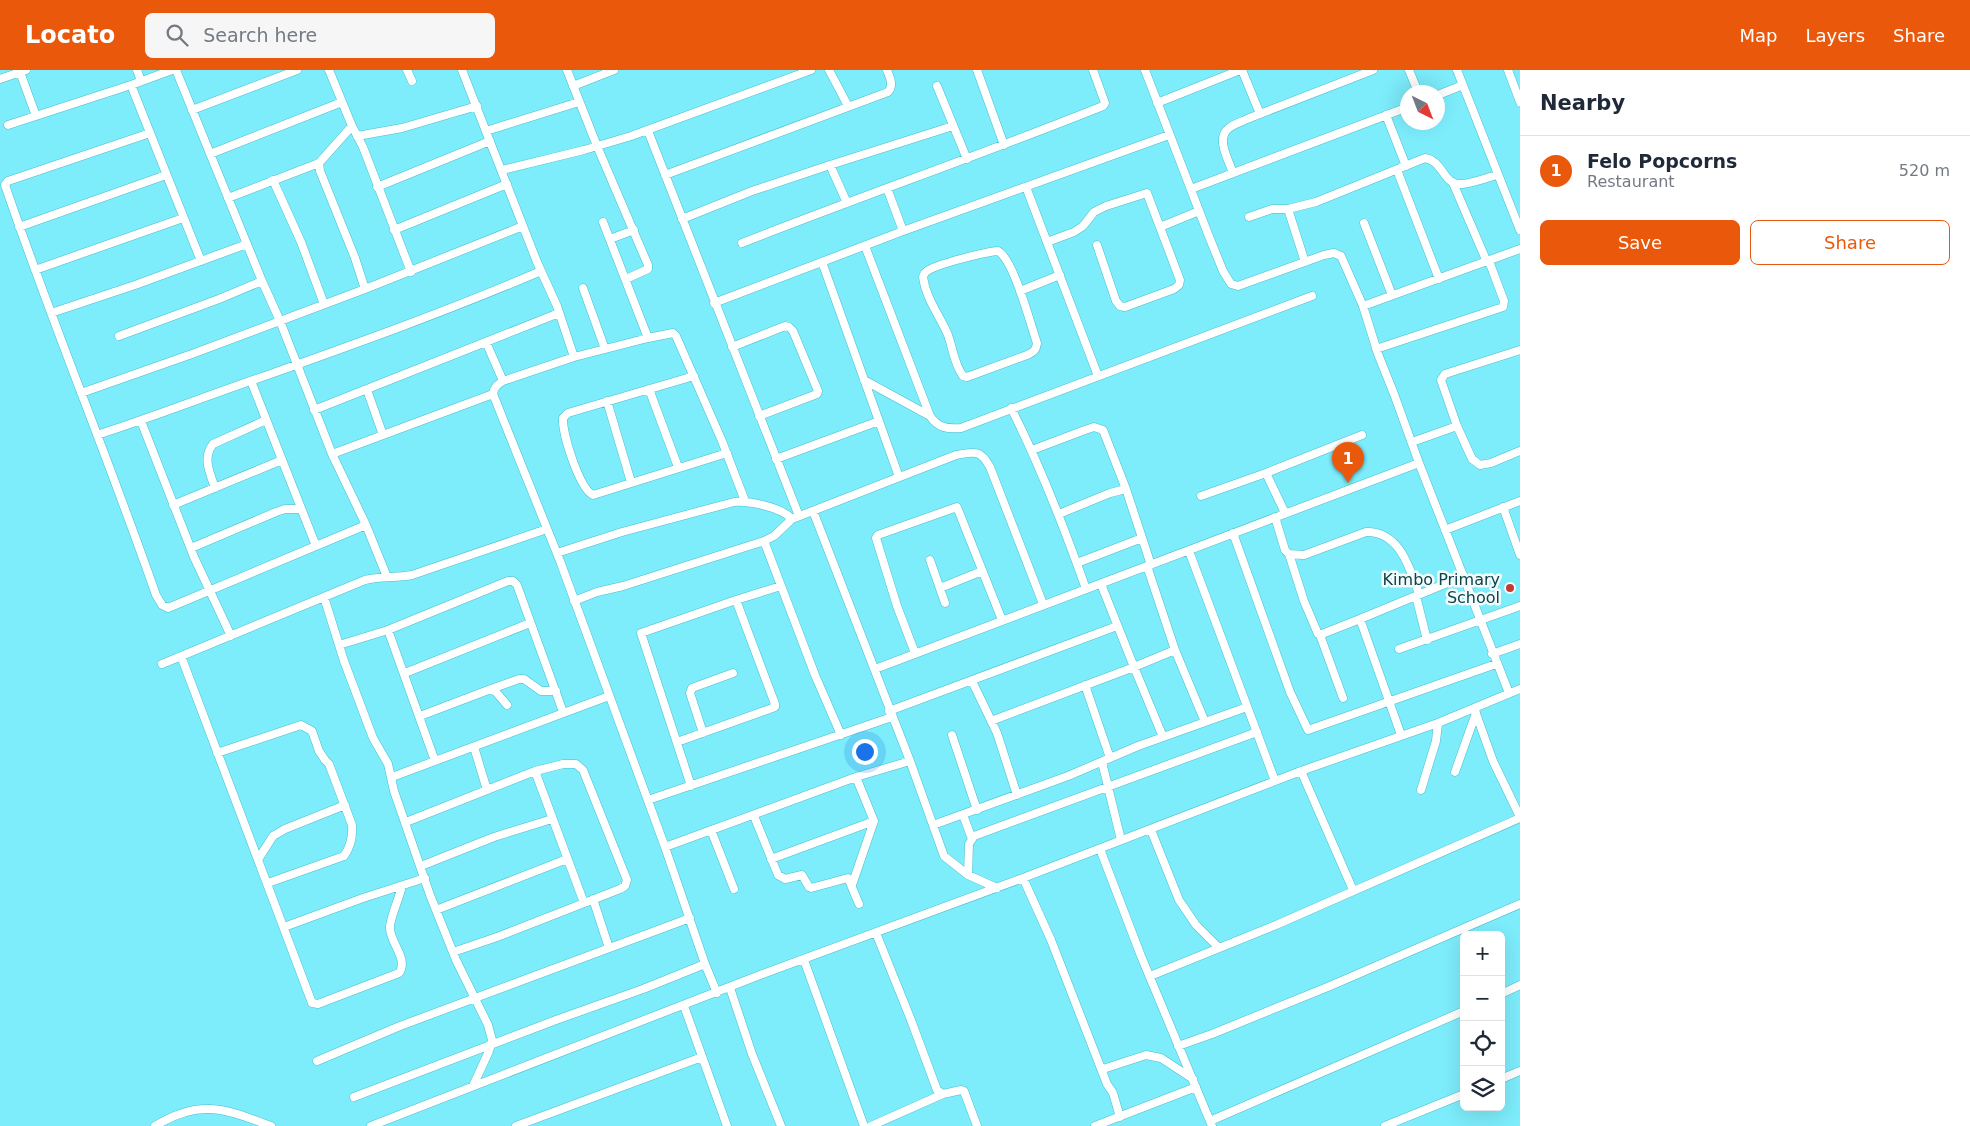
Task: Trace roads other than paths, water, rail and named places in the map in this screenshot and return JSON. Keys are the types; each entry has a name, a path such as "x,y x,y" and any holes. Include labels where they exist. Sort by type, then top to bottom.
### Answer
{"street":[{"path":"137,70 141,81"},
{"path":"8,125 174,70 280,321 332,454 366,525 387,577"},
{"path":"192,110 297,70"},
{"path":"329,70 411,272"},
{"path":"407,70 412,81"},
{"path":"462,70 559,313 574,357"},
{"path":"567,70 648,265 648,269 626,279"},
{"path":"573,86 614,70"},
{"path":"502,170 648,131 811,70"},
{"path":"829,70 848,106"},
{"path":"665,176 888,92 891,88 891,83 887,70"},
{"path":"977,70 1004,146"},
{"path":"742,243 847,202 1004,146 1104,105 1093,70"},
{"path":"1145,70 1223,271 1231,284 1238,286 1334,253 1341,256 1363,306 1376,349 1419,463 1464,576 1492,654 1509,693"},
{"path":"1158,103 1241,70 1260,114"},
{"path":"1233,173 1224,146 1224,133 1229,128 1373,70"},
{"path":"1409,70 1415,85"},
{"path":"1457,70 1520,230"},
{"path":"1508,70 1520,102"},
{"path":"0,79 23,71 36,116"},
{"path":"131,85 201,261"},
{"path":"1445,92 1463,85"},
{"path":"937,86 967,159"},
{"path":"210,154 342,102"},
{"path":"486,131 580,102"},
{"path":"357,136 402,128 477,106"},
{"path":"1191,189 1400,110"},
{"path":"1386,115 1406,166"},
{"path":"228,198 319,163 352,126"},
{"path":"682,219 752,191 953,126"},
{"path":"648,131 776,459 796,517"},
{"path":"150,133 5,182 19,227 125,505 156,595 162,605 168,608 366,525"},
{"path":"714,303 903,231 1169,134"},
{"path":"377,187 490,141"},
{"path":"1249,218 1272,209 1288,209 1316,202 1425,158 1432,159 1453,183 1488,261 1504,301 1503,306 1376,349"},
{"path":"319,163 325,186 356,258 365,289"},
{"path":"830,166 847,202"},
{"path":"1397,170 1439,278"},
{"path":"19,227 166,174"},
{"path":"1453,183 1461,184 1498,175"},
{"path":"273,180 301,242 324,304"},
{"path":"394,230 507,184"},
{"path":"1026,187 1098,376"},
{"path":"887,188 903,231"},
{"path":"1047,242 1074,232 1083,226 1094,212 1100,209 1146,193 1180,280 1179,285 1174,289 1125,308 1120,306 1116,301 1097,245"},
{"path":"1288,209 1305,262"},
{"path":"1160,227 1199,211"},
{"path":"35,270 183,218"},
{"path":"603,222 648,338"},
{"path":"1364,223 1392,295"},
{"path":"81,393 192,354 411,272 523,226"},
{"path":"610,239 634,230"},
{"path":"51,313 247,244"},
{"path":"865,246 930,416 935,423 950,429 961,428 1312,296"},
{"path":"1363,306 1520,249"},
{"path":"998,251 1002,253 1008,262 1020,291 1037,343 1034,352 968,376 963,376 956,362 940,316 924,286 923,278 926,272 985,252 998,251"},
{"path":"822,262 899,477"},
{"path":"97,435 357,344 480,297 541,271"},
{"path":"1020,291 1060,275"},
{"path":"119,336 219,299 262,280"},
{"path":"583,288 605,349"},
{"path":"314,410 559,313"},
{"path":"732,347 785,326 789,327 793,331 818,391 817,394 759,416"},
{"path":"717,993 557,553 493,394 496,385 574,357 673,333 694,376 727,453 745,501"},
{"path":"486,342 503,381"},
{"path":"1520,350 1451,372 1442,377 1441,380 1457,426 1472,459 1480,465 1490,463 1520,450"},
{"path":"694,376 568,413 563,418 564,435 585,488 588,493 593,495 727,453"},
{"path":"864,380 930,416"},
{"path":"251,381 316,546"},
{"path":"649,389 678,467"},
{"path":"367,390 383,435"},
{"path":"332,454 493,394"},
{"path":"607,401 631,482"},
{"path":"1011,408 1032,450 1059,514 1086,589"},
{"path":"215,488 208,468 208,451 213,444 266,420"},
{"path":"141,421 173,505 231,636"},
{"path":"776,459 879,421"},
{"path":"1412,442 1457,426"},
{"path":"1032,450 1085,430 1099,428 1106,435 1142,538 1175,650 1205,722"},
{"path":"1201,496 1266,473 1362,435"},
{"path":"574,601 597,592 623,586 764,541 774,536 796,517 956,455 978,452 984,456 990,467 1043,604"},
{"path":"173,505 282,460"},
{"path":"875,669 1419,463"},
{"path":"1266,473 1284,513"},
{"path":"1059,514 1110,493 1126,489"},
{"path":"557,553 622,532 723,504 745,501 796,517"},
{"path":"1445,530 1520,501"},
{"path":"915,653 876,536 957,507 1002,620"},
{"path":"1504,507 1520,555"},
{"path":"191,548 276,512 285,509 302,509"},
{"path":"813,511 910,761 944,856 968,875 997,888"},
{"path":"1275,517 1304,600 1318,634 1320,634 1343,698"},
{"path":"162,664 365,580 412,574 547,529"},
{"path":"1289,554 1304,555 1366,532 1375,532 1389,538 1401,551 1418,595 1427,640"},
{"path":"1233,533 1290,692 1307,730 1312,730 1496,664"},
{"path":"1077,563 1142,538"},
{"path":"764,541 815,675 841,735"},
{"path":"1189,551 1275,781"},
{"path":"930,560 945,603"},
{"path":"940,588 982,571"},
{"path":"1320,634 1464,576"},
{"path":"339,645 388,630 508,581 513,581 517,585 563,712"},
{"path":"1101,584 1163,737"},
{"path":"690,786 641,633 781,586"},
{"path":"324,596 339,645 373,738 386,760 392,777 394,791 436,910 453,952 488,1025 492,1040 491,1045 473,1086"},
{"path":"677,742 775,707 736,600"},
{"path":"1399,649 1520,606"},
{"path":"1360,619 1402,735"},
{"path":"404,673 530,623"},
{"path":"648,800 841,735 972,681 1117,626"},
{"path":"388,630 435,761"},
{"path":"1492,654 1520,644"},
{"path":"990,721 1175,650"},
{"path":"181,656 312,1003 318,1004 387,979 398,973 402,968 402,960 390,929 390,921 396,910 402,886"},
{"path":"702,733 690,693 692,688 733,673"},
{"path":"420,716 519,679 524,679 541,691 556,692"},
{"path":"972,681 1009,767 1017,796"},
{"path":"1085,685 1110,758"},
{"path":"491,689 496,692 507,706"},
{"path":"375,1125 730,988 1151,830 1301,771 1475,710 1520,689"},
{"path":"392,777 609,696"},
{"path":"933,825 1017,796 1163,737 1247,707"},
{"path":"1456,772 1475,710"},
{"path":"1150,976 1276,925 1520,818 1493,760 1475,710"},
{"path":"1421,790 1436,741 1438,723"},
{"path":"217,753 301,725 312,732 319,751 329,764 352,825 353,834 349,849 344,856 268,883"},
{"path":"968,875 969,844 974,836 1257,732"},
{"path":"952,735 977,810"},
{"path":"474,747 487,790"},
{"path":"665,847 754,816 856,777 910,761"},
{"path":"1102,762 1122,840"},
{"path":"406,822 535,771 576,764 583,770 626,880 625,886 620,889 453,952"},
{"path":"535,771 584,903"},
{"path":"1301,771 1353,890"},
{"path":"852,885 874,821 856,777"},
{"path":"258,858 273,836 284,829 345,805"},
{"path":"963,815 972,838"},
{"path":"754,816 778,875 785,879 802,875 809,887 846,877 850,879 859,904"},
{"path":"421,866 494,837 552,819"},
{"path":"771,859 874,821"},
{"path":"711,830 734,889"},
{"path":"1151,830 1179,900 1196,925 1218,948"},
{"path":"1100,849 1211,1124 1460,1013"},
{"path":"436,910 568,859"},
{"path":"284,927 425,878"},
{"path":"1023,878 1051,940 1103,1069 1107,1084 1114,1093 1120,1117"},
{"path":"593,900 609,948"},
{"path":"1178,1046 1330,986 1520,904"},
{"path":"317,1060 400,1026 690,918"},
{"path":"876,933 937,1090 943,1094"},
{"path":"804,960 864,1126"},
{"path":"354,1097 705,964"},
{"path":"1505,992 1520,985"},
{"path":"730,988 752,1054 780,1126"},
{"path":"684,1006 726,1126"},
{"path":"1103,1069 1146,1055 1161,1058 1195,1083"},
{"path":"516,1126 702,1057"},
{"path":"1505,1077 1520,1071"},
{"path":"1094,1126 1120,1117 1195,1083"},
{"path":"871,1126 943,1094 961,1090 964,1091 977,1126"},
{"path":"1386,1126 1460,1096"},
{"path":"155,1126 168,1118 190,1110 206,1109 221,1109 271,1126"}],"place":[{"name":"Felo Popcorns","path":"1348,483"},
{"name":"Kimbo Primary School","path":"1510,588"}]}
